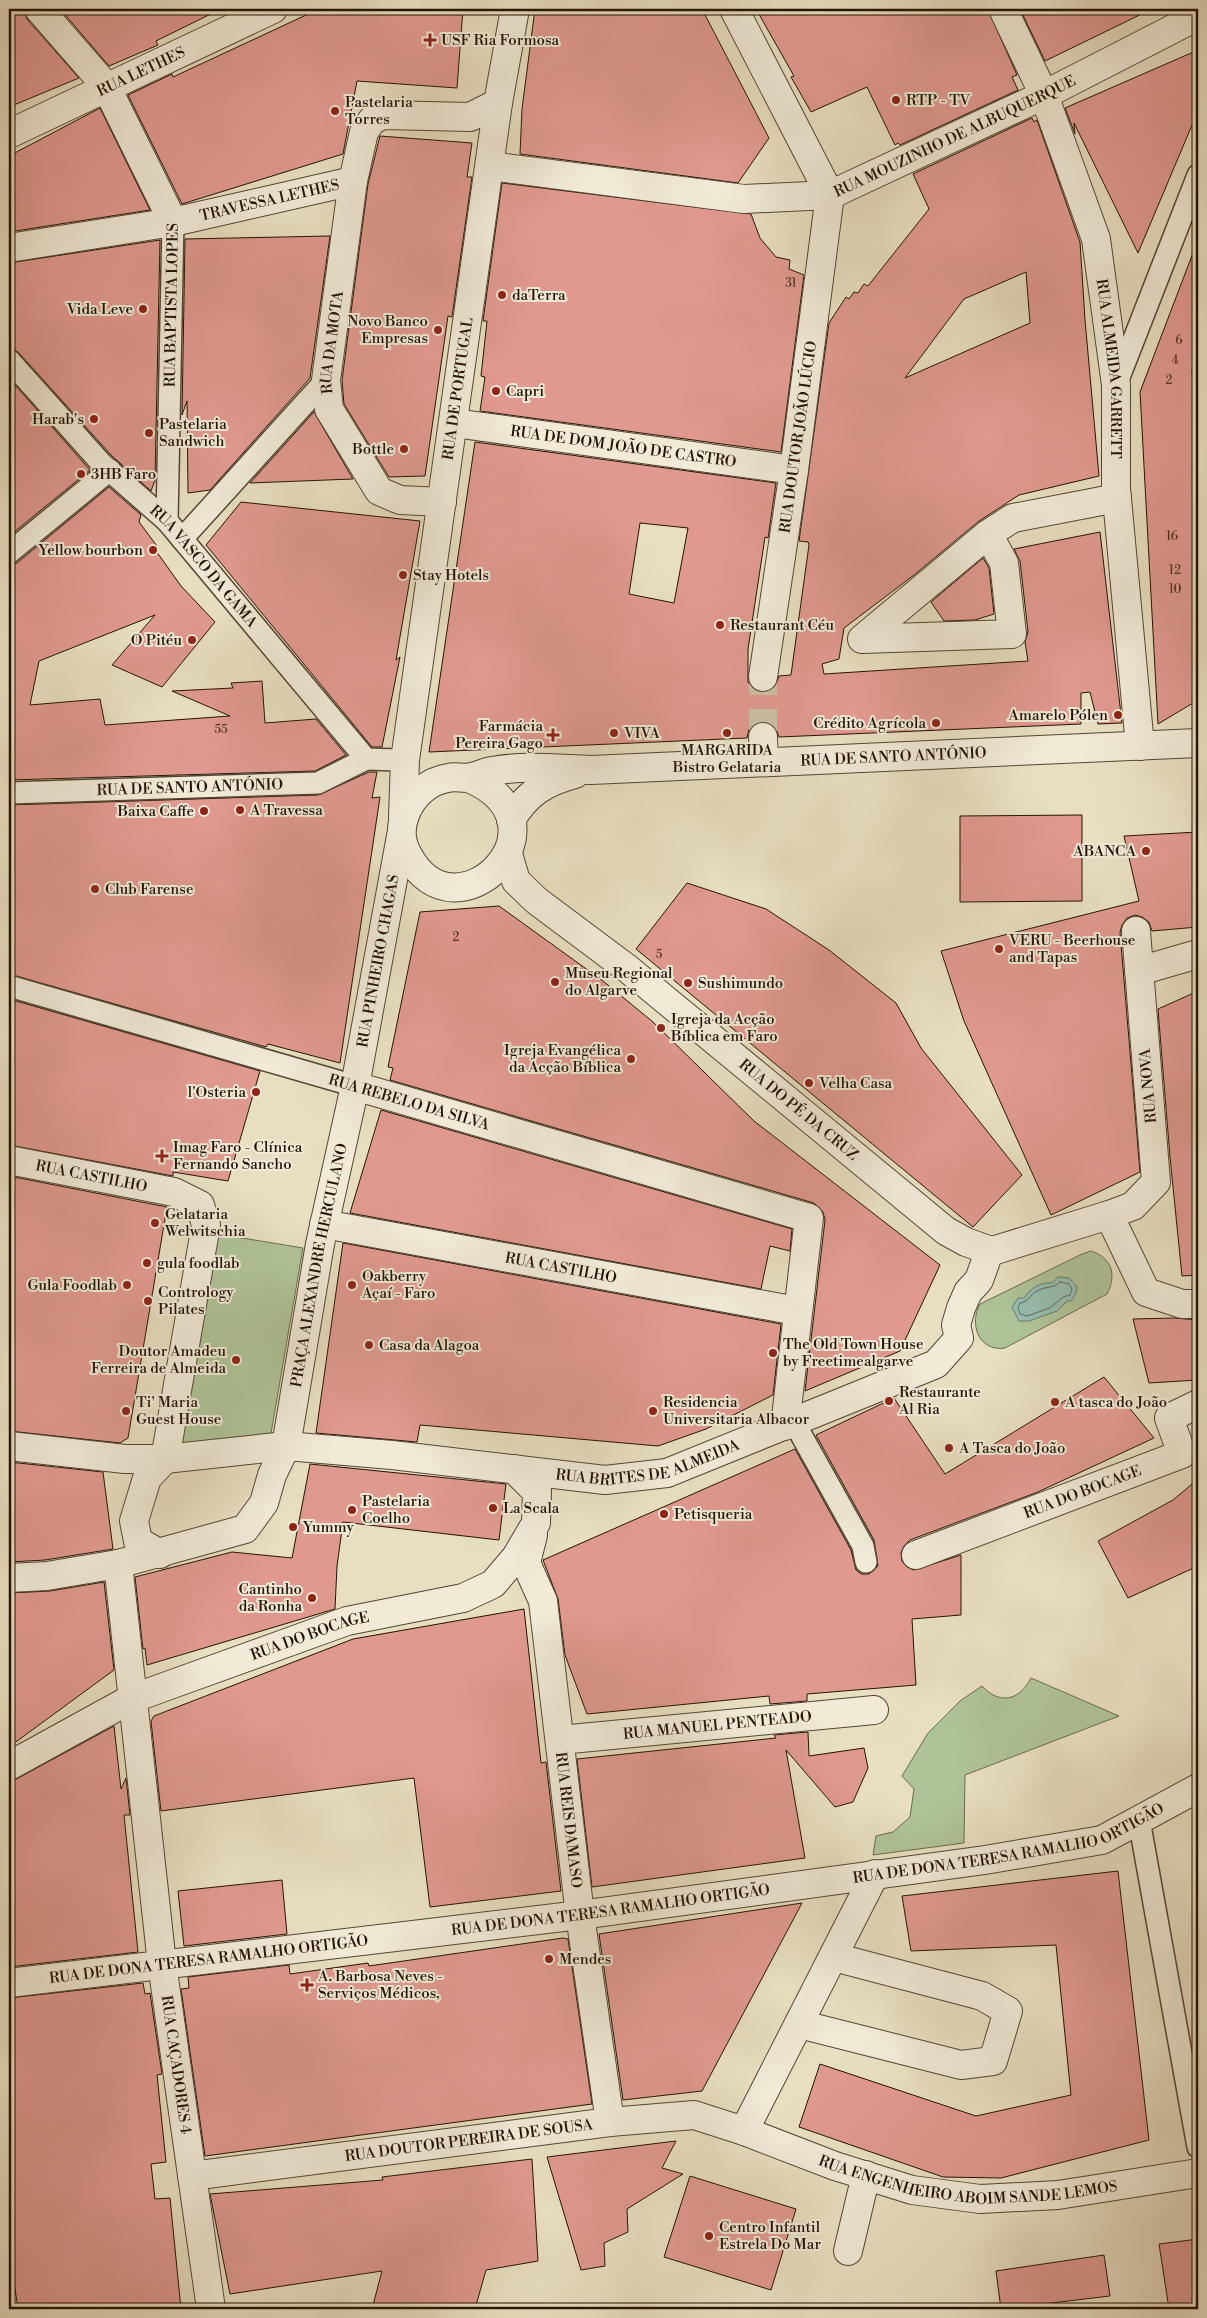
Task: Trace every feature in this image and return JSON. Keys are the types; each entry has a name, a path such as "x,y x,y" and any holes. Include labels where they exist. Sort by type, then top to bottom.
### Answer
{"street":[{"name":"RUA BAPTISTA LOPES","path":"38,9 106,86 173,222 167,521"},
{"name":"RUA LETHES","path":"9,134 106,86 273,9"},
{"name":"RUA DE PORTUGAL","path":"401,764 454,423 498,103 515,9"},
{"path":"734,9 830,195"},
{"name":"RUA ALMEIDA GARRETT","path":"1003,9 1044,95 1096,239 1116,385 1117,498 1140,746"},
{"name":"RUA MOUZINHO DE ALBUQUERQUE","path":"490,166 744,199 830,195 1044,95 1198,16"},
{"name":"RUA DA MOTA","path":"442,502 400,500 380,491 328,409 326,380 353,181 364,132 372,120 383,116 470,117 498,103"},
{"path":"1116,385 1198,175"},
{"name":"TRAVESSA LETHES","path":"9,248 173,222 353,181"},
{"name":"RUA DOUTOR JOÃO LÚCIO","path":"763,677 794,470 830,195"},
{"name":"RUA VASCO DA GAMA","path":"9,360 110,470 167,521 366,759"},
{"path":"182,539 326,380"},
{"name":"RUA DE DOM JOÃO DE CASTRO","path":"454,423 794,470"},
{"path":"9,553 110,470"},
{"path":"988,534 1004,563 1012,634 862,639 980,540 988,534 1013,518 1117,498"},
{"name":"RUA DE SANTO ANTÓNIO","path":"591,770 764,750 1140,746 1198,743"},
{"path":"366,759 401,764"},
{"name":"RUA DE SANTO ANTÓNIO","path":"9,793 318,783 366,759"},
{"name":"RUA PINHEIRO CHAGAS","path":"355,1086 402,829 401,764"},
{"path":"469,778 487,786 502,801 511,820 512,838 508,854 497,870 480,882 458,887 440,885 427,878 414,866 405,850 402,829 408,806 419,791 436,781 450,777 469,778 493,771 532,768 591,770"},
{"path":"511,820 522,802 555,779 591,770"},
{"name":"RUA DO PÉ DA CRUZ","path":"508,854 516,881 537,901 628,970 946,1231 966,1242 991,1251 989,1252"},
{"name":"RUA NOVA","path":"1109,1215 1133,1206 1156,1182 1136,931"},
{"path":"1139,971 1198,954"},
{"name":"RUA REBELO DA SILVA","path":"9,986 809,1218 797,1310"},
{"name":"PRAÇA ALEXANDRE HERCULANO","path":"9,1578 47,1576 118,1564 160,1554 245,1529 264,1503 271,1480 286,1446 324,1224 355,1086"},
{"name":"RUA CASTILHO","path":"9,1160 174,1192 200,1206 206,1225 166,1459"},
{"path":"989,1252 1109,1215 1146,1292 1182,1304 1198,1304"},
{"name":"RUA CASTILHO","path":"324,1224 797,1310"},
{"name":"RUA BRITES DE ALMEIDA","path":"286,1446 392,1455 605,1480 668,1473 936,1364 959,1338 956,1325 961,1308 968,1292 979,1280 989,1252"},
{"path":"797,1310 790,1424 863,1546 866,1562"},
{"name":"RUA DO BOCAGE","path":"916,1555 1182,1454 1168,1418 1198,1404"},
{"path":"9,1446 125,1459 166,1459 286,1446"},
{"path":"238,1451 259,1461 271,1480"},
{"path":"160,1554 138,1541 134,1521 147,1478 166,1459"},
{"name":"RUA DO BOCAGE","path":"9,1766 131,1699 347,1621 463,1598 493,1584 516,1557 536,1523 537,1492 514,1469"},
{"name":"RUA REIS DAMASO","path":"536,1523 526,1563 542,1601 580,1915 610,2122"},
{"name":"RUA CAÇADORES 4","path":"118,1564 131,1699 162,1964 211,2309"},
{"name":"RUA MANUEL PENTEADO","path":"560,1740 874,1710"},
{"name":"RUA DE DONA TERESA RAMALHO ORTIGÃO","path":"9,1983 580,1915 985,1860 1102,1840 1198,1788"},
{"path":"1139,1820 1198,2147"},
{"path":"744,2131 875,1874"},
{"path":"799,2024 961,2066 993,2061 1008,2011 982,1996 834,1957"},
{"name":"RUA DOUTOR PEREIRA DE SOUSA","path":"192,2176 610,2122 694,2116 744,2131"},
{"name":"RUA ENGENHEIRO ABOIM SANDE LEMOS","path":"744,2131 912,2190 980,2199 1058,2195 1198,2173"},
{"path":"848,2250 866,2175"}],"green space":[{"path":"218,1234 303,1248 270,1439 177,1446"},
{"path":"1091,1251 1104,1258 1111,1268 1112,1280 1107,1294 1005,1348 996,1348 982,1341 978,1335 975,1319 980,1304"},
{"path":"1031,1678 1119,1716 965,1775 964,1843 873,1855 876,1836 893,1832 910,1817 914,1789 902,1776 928,1733 960,1701 982,1686 996,1696 1009,1698 1021,1692"}],"water":[{"path":"1058,1277 1069,1278 1077,1287 1071,1301 1067,1301 1057,1311 1029,1321 1019,1321 1012,1307 1018,1298 1024,1298 1036,1286 1052,1283"}],"building":[{"path":"9,9 24,9 27,19 79,78 9,107"},
{"path":"60,9 221,9 156,41 158,45 109,66"},
{"path":"319,9 463,9 457,88 357,81 343,154 182,204 128,95 172,74 173,77"},
{"path":"535,9 702,9 769,138 738,183 520,154 522,109"},
{"path":"756,9 988,9 1017,75 1012,77 1018,90 900,145 898,143 895,145 867,87 811,112 791,77 794,76"},
{"path":"1020,9 1152,9 1045,61"},
{"path":"1198,50 1198,111 1138,253 1074,123 1075,134 1065,108"},
{"path":"100,108 150,210 9,232 9,156"},
{"path":"1032,118 1034,122 1037,120 1080,242 1099,476 1019,495 979,521 914,575 844,628 839,659 822,664 824,674 1028,661 1025,642 1028,632 1020,561 1014,549 1100,532 1122,723 1098,724 1090,692 1081,693 1081,724 779,737 771,723 762,721 754,724 749,729 747,738 429,752 475,442 776,483 768,538 765,537 748,649 748,682 753,689 768,692 775,687 779,676 791,675 809,545 808,542 799,541 829,323 846,297 849,299 854,292 858,293 864,284 868,286 929,209 913,174","holes":["1026,272 1030,323 905,378 964,299","640,523 688,528 674,603 629,594"]},
{"path":"380,136 472,143 467,177 472,177 452,317 448,316 425,476 389,477 344,404 342,380 368,184"},
{"path":"502,183 751,214 760,238 776,257 790,260 789,269 804,275 781,452 480,411 485,377 481,376 487,321 483,321"},
{"path":"330,236 310,378 210,490 188,493 187,401 182,415 185,239"},
{"path":"160,240 155,480 151,491 111,455 18,352 9,348 9,263"},
{"path":"1196,245 1198,245 1198,369 1192,370 1198,464 1198,518 1195,519 1198,561 1198,700 1158,724 1140,392"},
{"path":"9,378 90,470 13,533 9,527"},
{"path":"314,412 353,479 250,483"},
{"path":"109,487 141,515 139,522 157,546 154,548 181,586 215,622 162,687 112,665 155,615 39,661 30,705 100,699 105,725 230,716 172,691 233,688 231,683 262,681 265,723 316,719 346,755 315,771 9,780 9,680 15,655 9,654 9,565 17,563"},
{"path":"241,502 420,521 396,660 400,657 382,747 372,747 206,545"},
{"path":"983,558 989,568 994,614 975,620 944,621 931,602"},
{"path":"369,772 377,772 372,798 380,797 340,1063 268,1044 266,1047 9,974 9,805 318,795"},
{"path":"1082,815 1082,901 960,902 960,816"},
{"path":"1198,832 1198,927 1152,931 1149,922 1135,915 1127,918 1120,932 1140,1172 1051,1215 964,1021 941,951 1139,901 1124,836"},
{"path":"687,883 766,909 829,950 896,1003 921,1048 1022,1175 973,1227 636,949"},
{"path":"499,906 603,981 653,1022 754,1121 940,1265 900,1351 805,1391 825,1220 823,1212 814,1203 390,1080 393,1068 388,1067 420,912"},
{"path":"1198,991 1198,1275 1182,1276 1158,1009"},
{"path":"9,999 260,1071 228,1181 173,1172 173,1176 9,1145"},
{"path":"381,1110 792,1229 790,1251 770,1246 761,1289 350,1213"},
{"path":"9,1176 167,1207 128,1438 120,1443 9,1431"},
{"path":"343,1243 781,1324 773,1395 706,1429 658,1446 420,1425 417,1442 316,1433"},
{"path":"1174,1318 1198,1320 1198,1380 1149,1383 1133,1319"},
{"path":"1104,1377 1154,1438 1038,1492 910,1540 904,1546 901,1553 902,1561 907,1567 914,1570 961,1555 961,1615 912,1619 916,1685 807,1694 807,1701 770,1704 769,1696 587,1714 565,1655 558,1599 543,1560 795,1449 851,1550 856,1570 861,1574 869,1574 878,1566 874,1540 816,1435 894,1398 945,1474"},
{"path":"9,1462 103,1472 113,1549 45,1560 9,1562"},
{"path":"310,1464 506,1484 499,1540 343,1522 337,1566 335,1609 147,1665 145,1648 143,1649 135,1577 232,1552 292,1558"},
{"path":"1198,1479 1198,1566 1128,1598 1098,1541 1173,1500"},
{"path":"104,1582 114,1670 9,1747 9,1593 50,1591"},
{"path":"524,1609 541,1763 546,1762 561,1891 430,1907 414,1778 161,1811 151,1721 154,1716 353,1639"},
{"path":"114,1726 121,1789 126,1778 130,1815 124,1815 138,1952 9,1967 9,1783"},
{"path":"808,1732 809,1756 864,1748 868,1768 853,1802 835,1807 786,1750 805,1858 592,1887 577,1759 776,1738 774,1735"},
{"path":"1118,1871 1149,2140 1001,2178 943,2177 799,2127 820,2064 976,2116 1071,2095 1056,1945 911,1951 902,1896"},
{"path":"282,1880 287,1934 184,1946 178,1891"},
{"path":"802,1903 702,2091 623,2100 599,1934"},
{"path":"563,1938 568,1939 592,2104 205,2156 181,1989 189,1988 188,1977 289,1965 290,1974 368,1963 369,1966"},
{"path":"143,1983 145,1994 150,1993 162,2074 157,2075 166,2162 151,2164 155,2199 170,2198 181,2309 18,2309 9,2247 9,1998"},
{"path":"676,2141 662,2168 683,2174 627,2209 628,2232 604,2243 605,2266 581,2270 547,2157"},
{"path":"532,2159 538,2261 486,2270 475,2309 372,2309 382,2271 230,2294 210,2194 383,2180 382,2177"},
{"name":"Centro Infantil Estrela Do Mar","path":"690,2176 796,2209 771,2290 664,2257"},
{"path":"1198,2239 1198,2309 1169,2309 1159,2244"},
{"path":"1104,2255 1110,2296 1001,2309 996,2271"}],"tunnel":[{"path":"763,677 763,737"}],"place":[{"name":"USF Ria Formosa","path":"430,40"},
{"name":"RTP - TV","path":"896,100"},
{"name":"Pastelaria Torres","path":"335,111"},
{"name":"daTerra","path":"502,295"},
{"name":"Vida Leve","path":"143,309"},
{"name":"Novo Banco Empresas","path":"438,330"},
{"name":"Capri","path":"496,391"},
{"name":"Harab's","path":"94,419"},
{"name":"Pastelaria Sandwich","path":"149,433"},
{"name":"Bottle","path":"404,449"},
{"name":"3HB Faro","path":"81,474"},
{"name":"Yellow bourbon","path":"153,550"},
{"name":"Stay Hotels","path":"403,575"},
{"name":"Restaurant Céu","path":"720,625"},
{"name":"O Pitéu","path":"192,640"},
{"name":"Amarelo Pólen","path":"1118,715"},
{"name":"Crédito Agrícola","path":"936,723"},
{"name":"VIVA","path":"614,733"},
{"name":"MARGARIDA Bistro Gelataria","path":"727,733"},
{"name":"Farmácia Pereira Gago","path":"553,735"},
{"name":"A Travessa","path":"240,810"},
{"name":"Baixa Caffe","path":"204,811"},
{"name":"ABANCA","path":"1146,851"},
{"name":"Club Farense","path":"95,889"},
{"name":"VERU - Beerhouse and Tapas","path":"999,949"},
{"name":"Museu Regional do Algarve","path":"555,982"},
{"name":"Sushimundo","path":"688,983"},
{"name":"Igreja da Acção Bíblica em Faro","path":"661,1028"},
{"name":"Igreja Evangélica da Acção Bíblica","path":"631,1059"},
{"name":"Velha Casa","path":"809,1083"},
{"name":"l'Osteria","path":"256,1092"},
{"name":"Imag Faro - Clínica Fernando Sancho","path":"162,1156"},
{"name":"Gelataria Welwitschia","path":"155,1223"},
{"name":"gula foodlab","path":"147,1263"},
{"name":"Gula Foodlab","path":"127,1285"},
{"name":"Oakberry Açaí - Faro","path":"352,1285"},
{"name":"Contrology Pilates","path":"148,1301"},
{"name":"Casa da Alagoa","path":"369,1345"},
{"name":"The Old Town House by Freetimealgarve","path":"773,1353"},
{"name":"Doutor Amadeu Ferreira de Almeida","path":"236,1360"},
{"name":"Restaurante Al Ria","path":"889,1401"},
{"name":"A tasca do João","path":"1055,1402"},
{"name":"Ti' Maria Guest House","path":"126,1411"},
{"name":"Residencia Universitaria Albacor","path":"653,1411"},
{"name":"A Tasca do João","path":"949,1448"},
{"name":"La Scala","path":"493,1508"},
{"name":"Pastelaria Coelho","path":"352,1510"},
{"name":"Petisqueria","path":"664,1514"},
{"name":"Yummy","path":"293,1527"},
{"name":"Cantinho da Ronha","path":"312,1598"},
{"name":"Mendes","path":"549,1959"},
{"name":"A. Barbosa Neves - Serviços Médicos,","path":"307,1985"},
{"name":"Centro Infantil Estrela Do Mar","path":"709,2236"}]}
